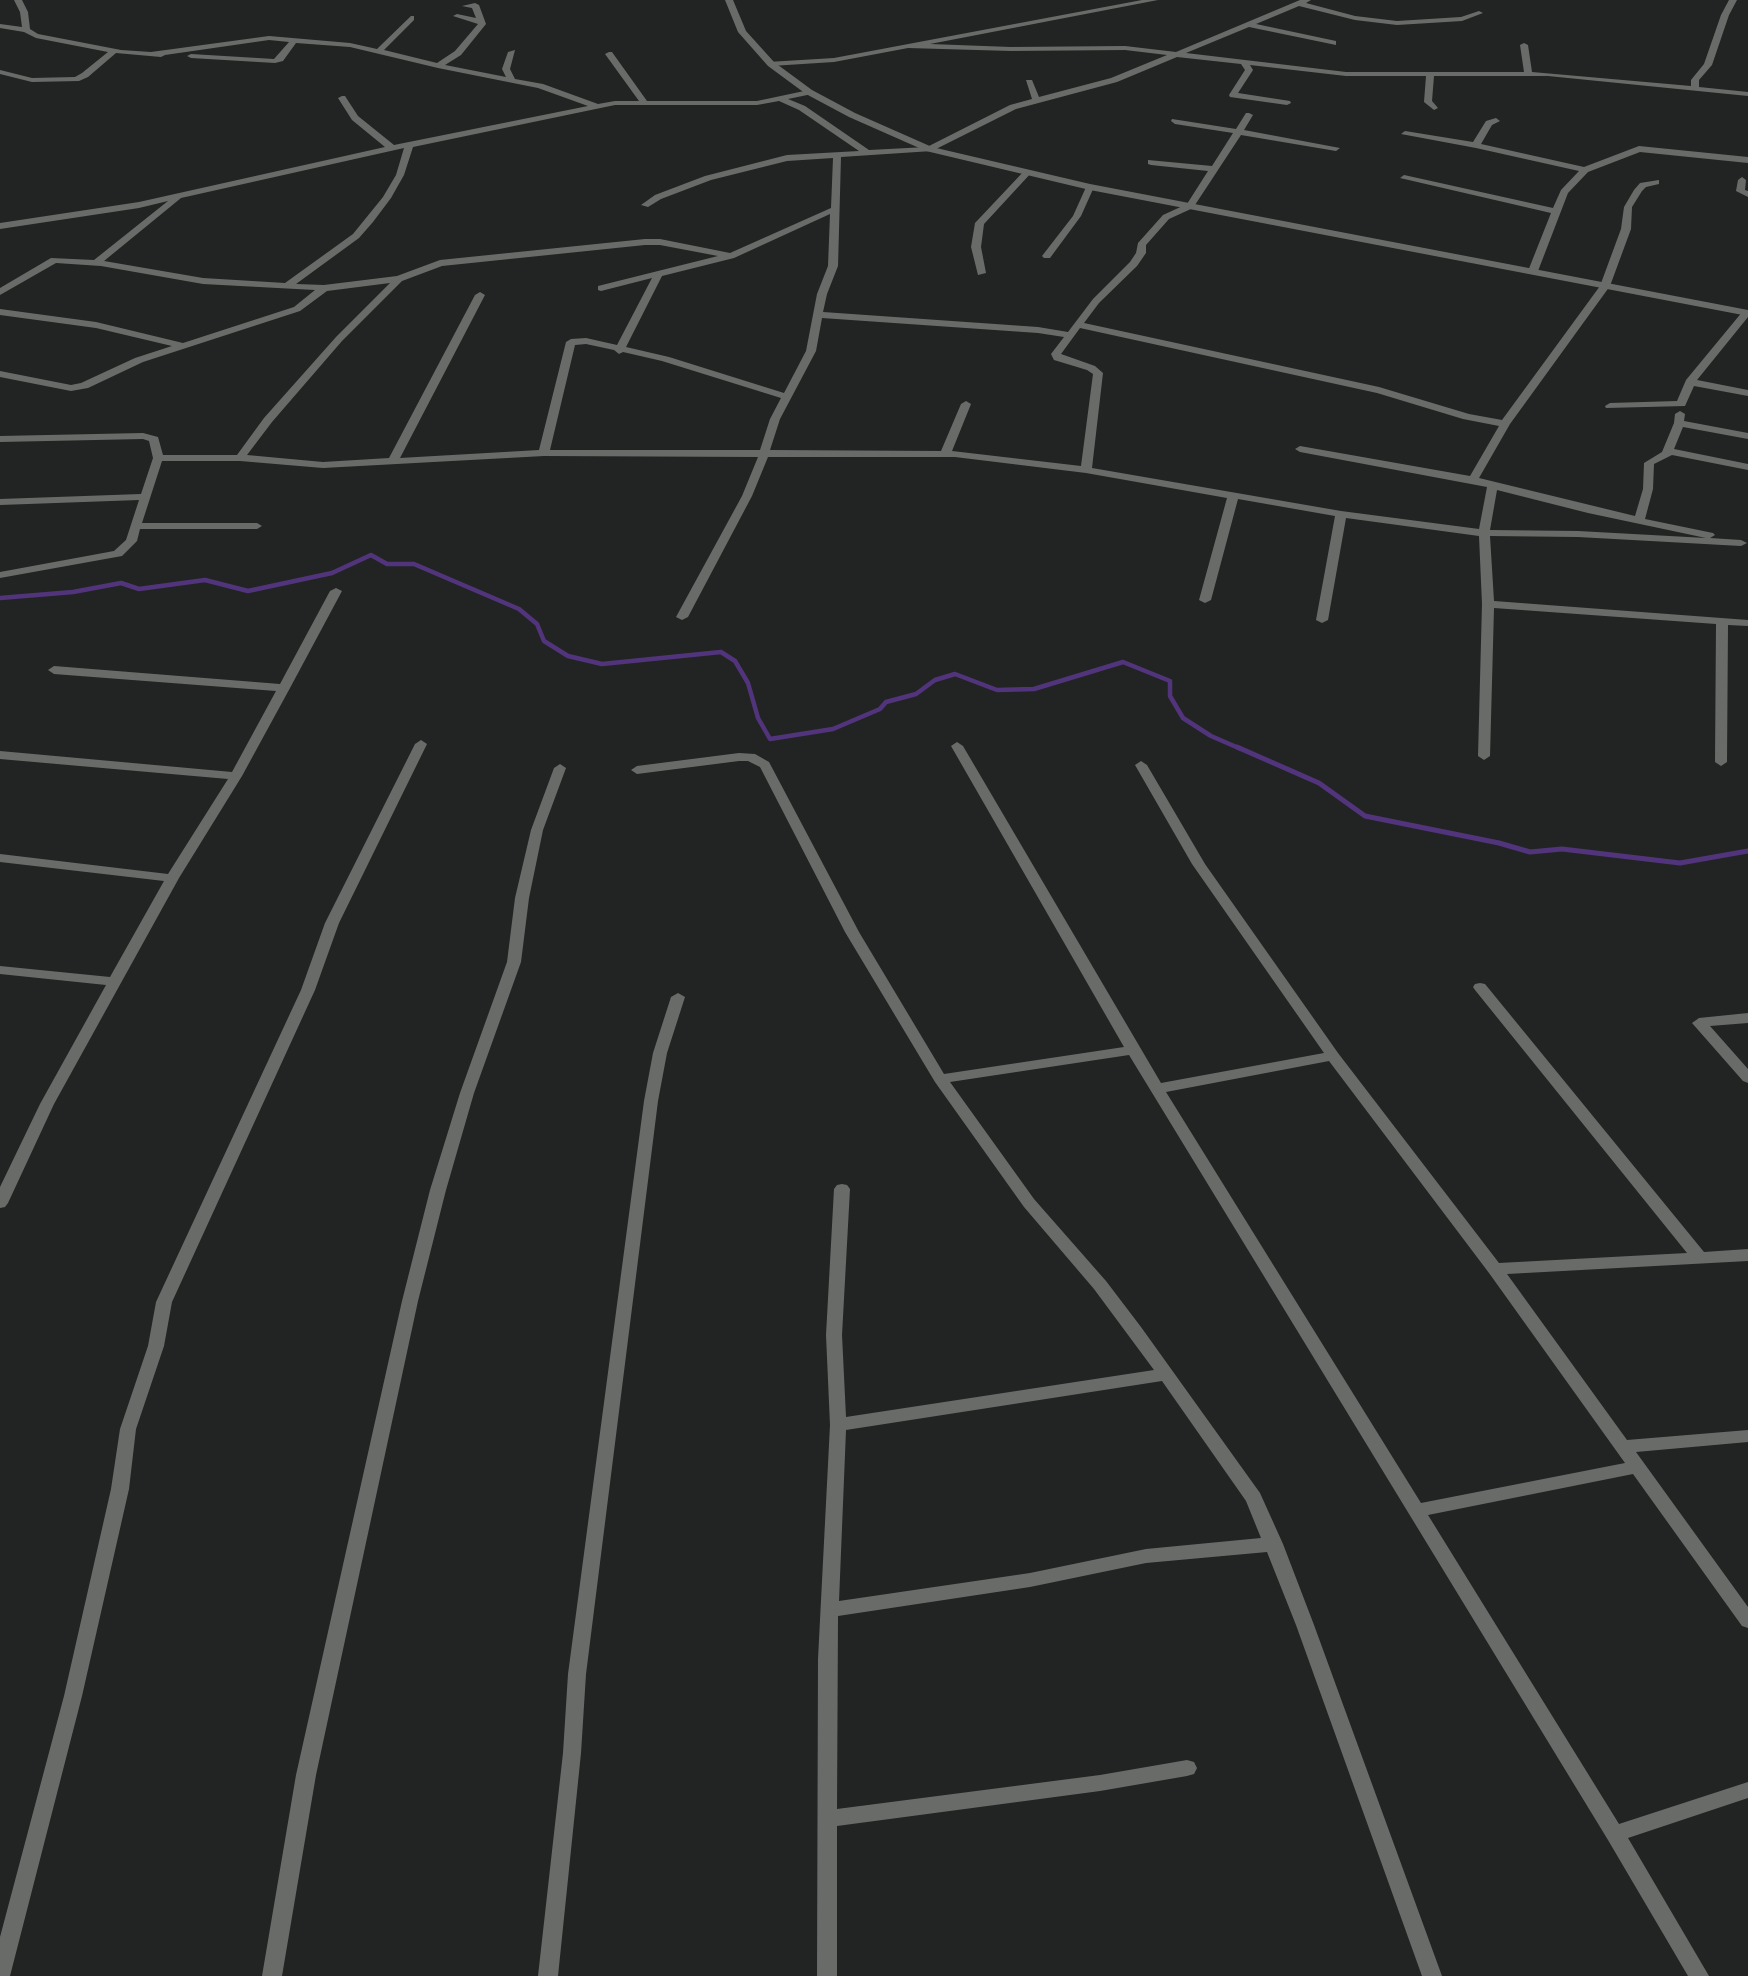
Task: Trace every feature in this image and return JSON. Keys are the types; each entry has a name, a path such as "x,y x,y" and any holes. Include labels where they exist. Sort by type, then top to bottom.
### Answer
{"street":[{"path":"18,0 24,12 26,30"},
{"path":"729,0 742,32 771,64 809,92 852,115 929,149 1090,187 1747,313 1690,382 1668,451 1649,463 1647,489 1639,521"},
{"path":"771,64 834,60 1154,0"},
{"path":"1695,88 1695,80 1708,65 1733,0"},
{"path":"645,205 708,178 787,158 929,149 1004,111 1036,99 1080,91 1303,2 1355,18 1397,23 1462,19 1479,13"},
{"path":"438,66 466,46 482,24 475,5 466,6"},
{"path":"457,16 481,22"},
{"path":"379,51 411,18"},
{"path":"1250,25 1333,43"},
{"path":"0,26 114,51 275,61 280,60 295,39"},
{"path":"152,54 260,39 295,39 379,51 438,66 540,86 598,107"},
{"path":"1524,45 1528,74"},
{"path":"907,46 1125,48 1346,74 1528,74 1748,94"},
{"path":"0,72 32,80 76,79 114,51"},
{"path":"512,52 506,69 512,80"},
{"path":"609,54 645,103"},
{"path":"1244,63 1249,70 1233,95 1287,103"},
{"path":"1430,74 1428,102 1434,108"},
{"path":"1029,82 1036,99"},
{"path":"0,226 92,214 178,197 409,145 598,107 645,103 757,103 809,92"},
{"path":"342,98 355,118 393,149"},
{"path":"782,99 802,108 869,154"},
{"path":"1086,470 1098,373 1091,368 1058,358 1056,354 1096,301 1134,264 1141,253 1141,245 1160,223 1166,217 1190,206 1249,115"},
{"path":"1175,121 1238,129 1271,138 1336,148"},
{"path":"1476,145 1489,123 1496,121"},
{"path":"1405,134 1476,145 1585,170"},
{"path":"288,285 356,236 370,220 400,175 409,145"},
{"path":"1533,271 1564,192 1585,170 1639,149 1748,160"},
{"path":"682,617 747,496 775,419 811,351 822,294 834,266 837,156"},
{"path":"1151,162 1214,169"},
{"path":"981,272 976,247 979,223 1028,172"},
{"path":"1404,177 1556,211"},
{"path":"1742,180 1740,191 1748,194"},
{"path":"1473,480 1505,424 1605,286 1626,229 1628,207 1643,185 1656,182"},
{"path":"1047,257 1077,216 1090,187"},
{"path":"96,262 178,197"},
{"path":"601,289 731,256 835,209"},
{"path":"0,292 48,261 96,262 203,281 324,288 399,279 440,263 645,242 660,242 731,256"},
{"path":"619,351 659,273"},
{"path":"240,458 268,420 339,339 399,279"},
{"path":"0,374 71,388 84,386 139,360 297,309 324,288"},
{"path":"392,462 480,295"},
{"path":"0,312 96,325 184,346"},
{"path":"819,315 1038,330 1069,335"},
{"path":"1078,325 1380,390 1467,417 1505,424"},
{"path":"544,453 571,342 586,341 619,351 683,364 787,397"},
{"path":"1690,382 1748,393"},
{"path":"944,454 966,404"},
{"path":"1610,405 1681,404"},
{"path":"1678,423 1748,436"},
{"path":"0,439 143,436 154,439 158,458 131,541 118,554 0,575"},
{"path":"1300,449 1473,480 1492,487 1744,543"},
{"path":"1668,451 1748,467"},
{"path":"158,458 240,458 323,465 544,453 944,454 1086,470 1341,514 1484,533 1578,534 1744,543"},
{"path":"1484,756 1488,604 1484,533 1492,487"},
{"path":"1205,600 1233,496"},
{"path":"0,502 145,497"},
{"path":"1322,620 1341,514"},
{"path":"136,526 257,526"},
{"path":"0,1203 47,1104 172,878 236,776 336,592"},
{"path":"1488,604 1748,623"},
{"path":"1721,762 1722,621"},
{"path":"54,670 284,688"},
{"path":"0,1976 73,1696 120,1489 128,1429 156,1346 164,1302 308,990 332,923 421,744"},
{"path":"957,746 1133,1051 1615,1834 1699,1976"},
{"path":"0,755 236,776"},
{"path":"637,770 740,757 751,757 765,765 852,932 940,1079 1029,1203 1100,1285 1164,1375 1192,1408 1254,1498 1274,1545 1432,1976"},
{"path":"1141,765 1199,864 1333,1056 1495,1269 1748,1621"},
{"path":"272,1976 306,1775 410,1301 438,1190 467,1093 514,962 522,898 537,830 560,768"},
{"path":"0,858 172,878"},
{"path":"0,970 115,982"},
{"path":"1480,986 1700,1258"},
{"path":"548,1976 572,1753 576,1674 652,1101 660,1053 678,997"},
{"path":"1748,1018 1699,1023 1748,1078"},
{"path":"940,1079 1133,1051"},
{"path":"1156,1089 1333,1056"},
{"path":"827,1976 830,1610 838,1425 834,1335 842,1189"},
{"path":"1495,1269 1748,1255"},
{"path":"838,1425 1164,1375"},
{"path":"1623,1447 1748,1436"},
{"path":"1416,1511 1636,1467"},
{"path":"830,1610 1030,1580 1146,1556 1274,1545"},
{"path":"827,1819 1100,1783 1188,1768"},
{"path":"1615,1834 1748,1790"}],"waterway":[{"path":"0,598 73,592 121,583 139,589 205,580 248,591 332,573 371,555 387,564 414,564 519,609 537,624 544,641 568,656 602,664 721,652 735,661 748,683 758,718 770,739 833,729 880,709 886,702 916,694 935,680 955,674 997,690 1034,689 1123,662 1170,681 1170,696 1183,718 1211,736 1241,749"},
{"path":"1237,747 1319,783 1365,816 1499,843 1530,852 1562,849 1680,863 1748,851"}]}
